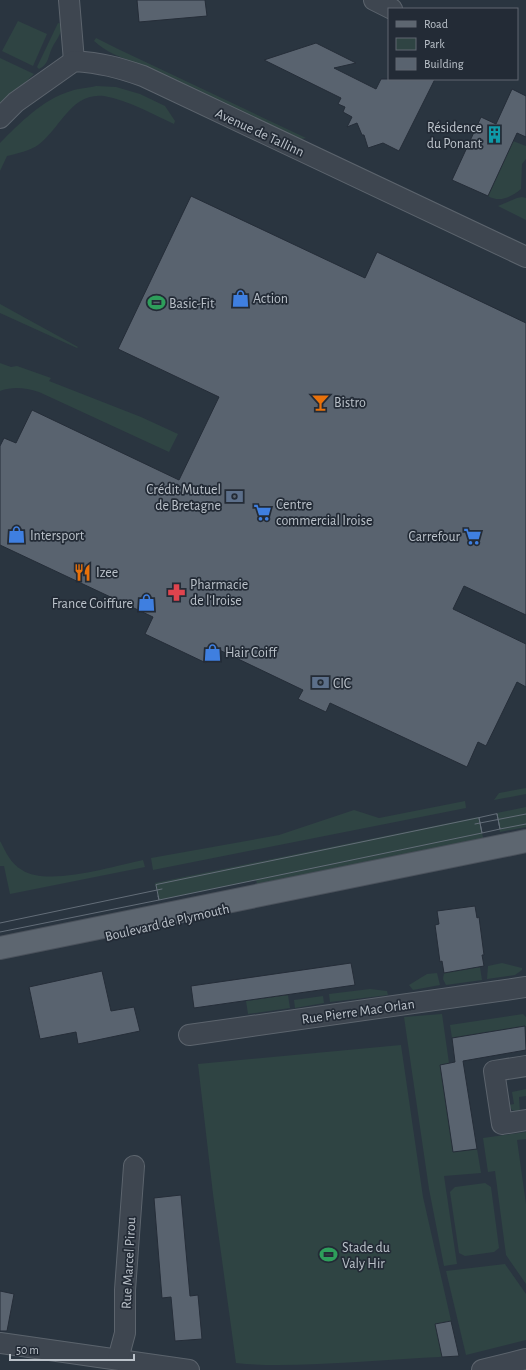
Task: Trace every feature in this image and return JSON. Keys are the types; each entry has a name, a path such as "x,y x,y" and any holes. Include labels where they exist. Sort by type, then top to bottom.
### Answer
{"main road":[{"name":"Boulevard de Plymouth","path":"0,948 526,841"},
{"name":"Boulevard de Plymouth","path":"0,960 179,921 333,880"}],"street":[{"path":"0,118 16,102 74,61 69,0"},
{"name":"Avenue de Tallinn","path":"74,61 101,63 143,76 526,257"},
{"name":"Rue Pierre Mac Orlan","path":"190,1035 526,987"},
{"path":"526,1066 494,1071 502,1124 526,1120"},
{"name":"Rue Marcel Pirou","path":"118,1359 125,1333 124,1290 134,1166"},
{"path":"0,1342 189,1370"},
{"path":"482,1370 526,1359"}],"green space":[{"path":"18,21 47,34 33,66 2,51"},
{"path":"58,23 62,24 60,34 45,65 39,69 37,67"},
{"path":"96,38 306,138 297,140 113,54 94,41"},
{"path":"0,58 34,74 0,107"},
{"path":"96,86 116,87 140,94 165,106 175,121 174,124 122,101 104,96 93,96 74,106 38,145 28,150 7,156 0,171 0,143 32,112 61,95 77,89"},
{"path":"513,141 526,146 526,159 522,164 521,189 505,198 492,198 488,196"},
{"path":"517,198 526,198 526,220 498,206"},
{"path":"0,304 78,347 77,348 0,313"},
{"path":"0,363 11,367 17,366 51,378 49,381 141,417 178,434 169,452 39,392 20,388 10,388 0,391"},
{"path":"526,788 526,794 494,800 499,793"},
{"path":"465,801 466,808 153,870 151,858 279,835 354,810 379,818"},
{"path":"526,807 526,827 500,832 497,813"},
{"path":"478,817 484,841 258,888 256,880 159,900 155,883"},
{"path":"0,841 14,864 33,875 64,876 81,874 143,860 145,867 10,894 4,866 0,866"},
{"path":"502,963 522,968 522,970 515,975 487,979 488,966"},
{"path":"480,967 482,980 446,985 443,979 444,973"},
{"path":"437,973 440,985 413,990 409,985 427,974"},
{"path":"370,989 387,991 388,995 330,1002 329,994"},
{"path":"288,995 290,1008 248,1014 246,1001"},
{"path":"323,996 324,1003 295,1008 294,1000"},
{"path":"442,1014 449,1063 440,1065 453,1152 477,1149 481,1173 444,1176 457,1264 444,1266 429,1189 404,1017"},
{"path":"523,1014 526,1017 526,1033 525,1026 452,1038 450,1025"},
{"name":"Stade du Valy Hir","path":"401,1045 423,1197 459,1356 308,1364 267,1365 236,1363 213,1194 198,1064"},
{"path":"526,1089 526,1096 519,1097 520,1112 512,1110 509,1105 514,1104 512,1092"},
{"path":"526,1132 526,1139 517,1140 526,1204 526,1284 506,1255 495,1171 488,1172 483,1138"},
{"path":"485,1183 491,1187 499,1248 494,1252 465,1256 459,1253 450,1192 455,1187"},
{"path":"505,1264 526,1294 526,1340 466,1355 446,1271"}],"building":[{"path":"137,0 205,0 207,16 139,22"},
{"path":"316,43 356,63 334,68 376,89 381,79 434,80 399,151 383,143 368,148 364,135 362,135 357,123 347,127 352,117 343,112 345,107 338,104 341,98 264,60"},
{"name":"Résidence du Ponant","path":"512,89 526,96 526,137 517,133 488,196 452,180 481,117 496,124"},
{"name":"Centre commercial Iroise","path":"191,196 365,278 377,252 526,323 526,615 464,586 453,609 526,644 526,687 517,682 486,746 478,742 467,767 330,703 326,712 298,699 303,690 213,647 206,663 145,634 153,617 0,545 0,446 4,438 16,443 32,410 179,480 219,397 118,349"},
{"path":"475,906 477,918 479,917 484,966 444,973 442,961 440,962 435,925 439,924 437,911"},
{"path":"351,963 355,985 194,1008 191,986"},
{"path":"102,971 111,1011 134,1007 140,1031 78,1044 76,1032 40,1039 29,987"},
{"path":"525,1026 526,1050 463,1061 477,1149 453,1152 440,1065 455,1062 452,1038"},
{"path":"181,1195 190,1296 198,1295 202,1339 175,1341 171,1297 162,1298 154,1198"},
{"path":"0,1291 14,1294 7,1331 0,1331"},
{"path":"451,1321 459,1356 442,1357 435,1324"}],"tram line":[{"path":"497,814 500,829 526,824"},
{"path":"497,814 500,829 482,833 479,818 497,814"},
{"path":"475,824 526,814"},
{"path":"479,818 482,833 159,900 156,885 479,818"},
{"path":"0,923 162,889"},
{"path":"0,932 159,900 158,896"}],"place":[{"name":"Résidence du Ponant","path":"495,135"},
{"name":"Action","path":"240,298"},
{"name":"Basic-Fit","path":"156,303"},
{"name":"Bistro","path":"321,402"},
{"name":"Crédit Mutuel de Bretagne","path":"234,497"},
{"name":"Centre commercial Iroise","path":"263,512"},
{"name":"Intersport","path":"17,535"},
{"name":"Carrefour","path":"473,536"},
{"name":"Izee","path":"83,572"},
{"name":"Pharmacie de l'Iroise","path":"177,592"},
{"name":"France Coiffure","path":"146,603"},
{"name":"Hair Coiff","path":"212,652"},
{"name":"CIC","path":"320,683"},
{"name":"Stade du Valy Hir","path":"329,1255"}]}
